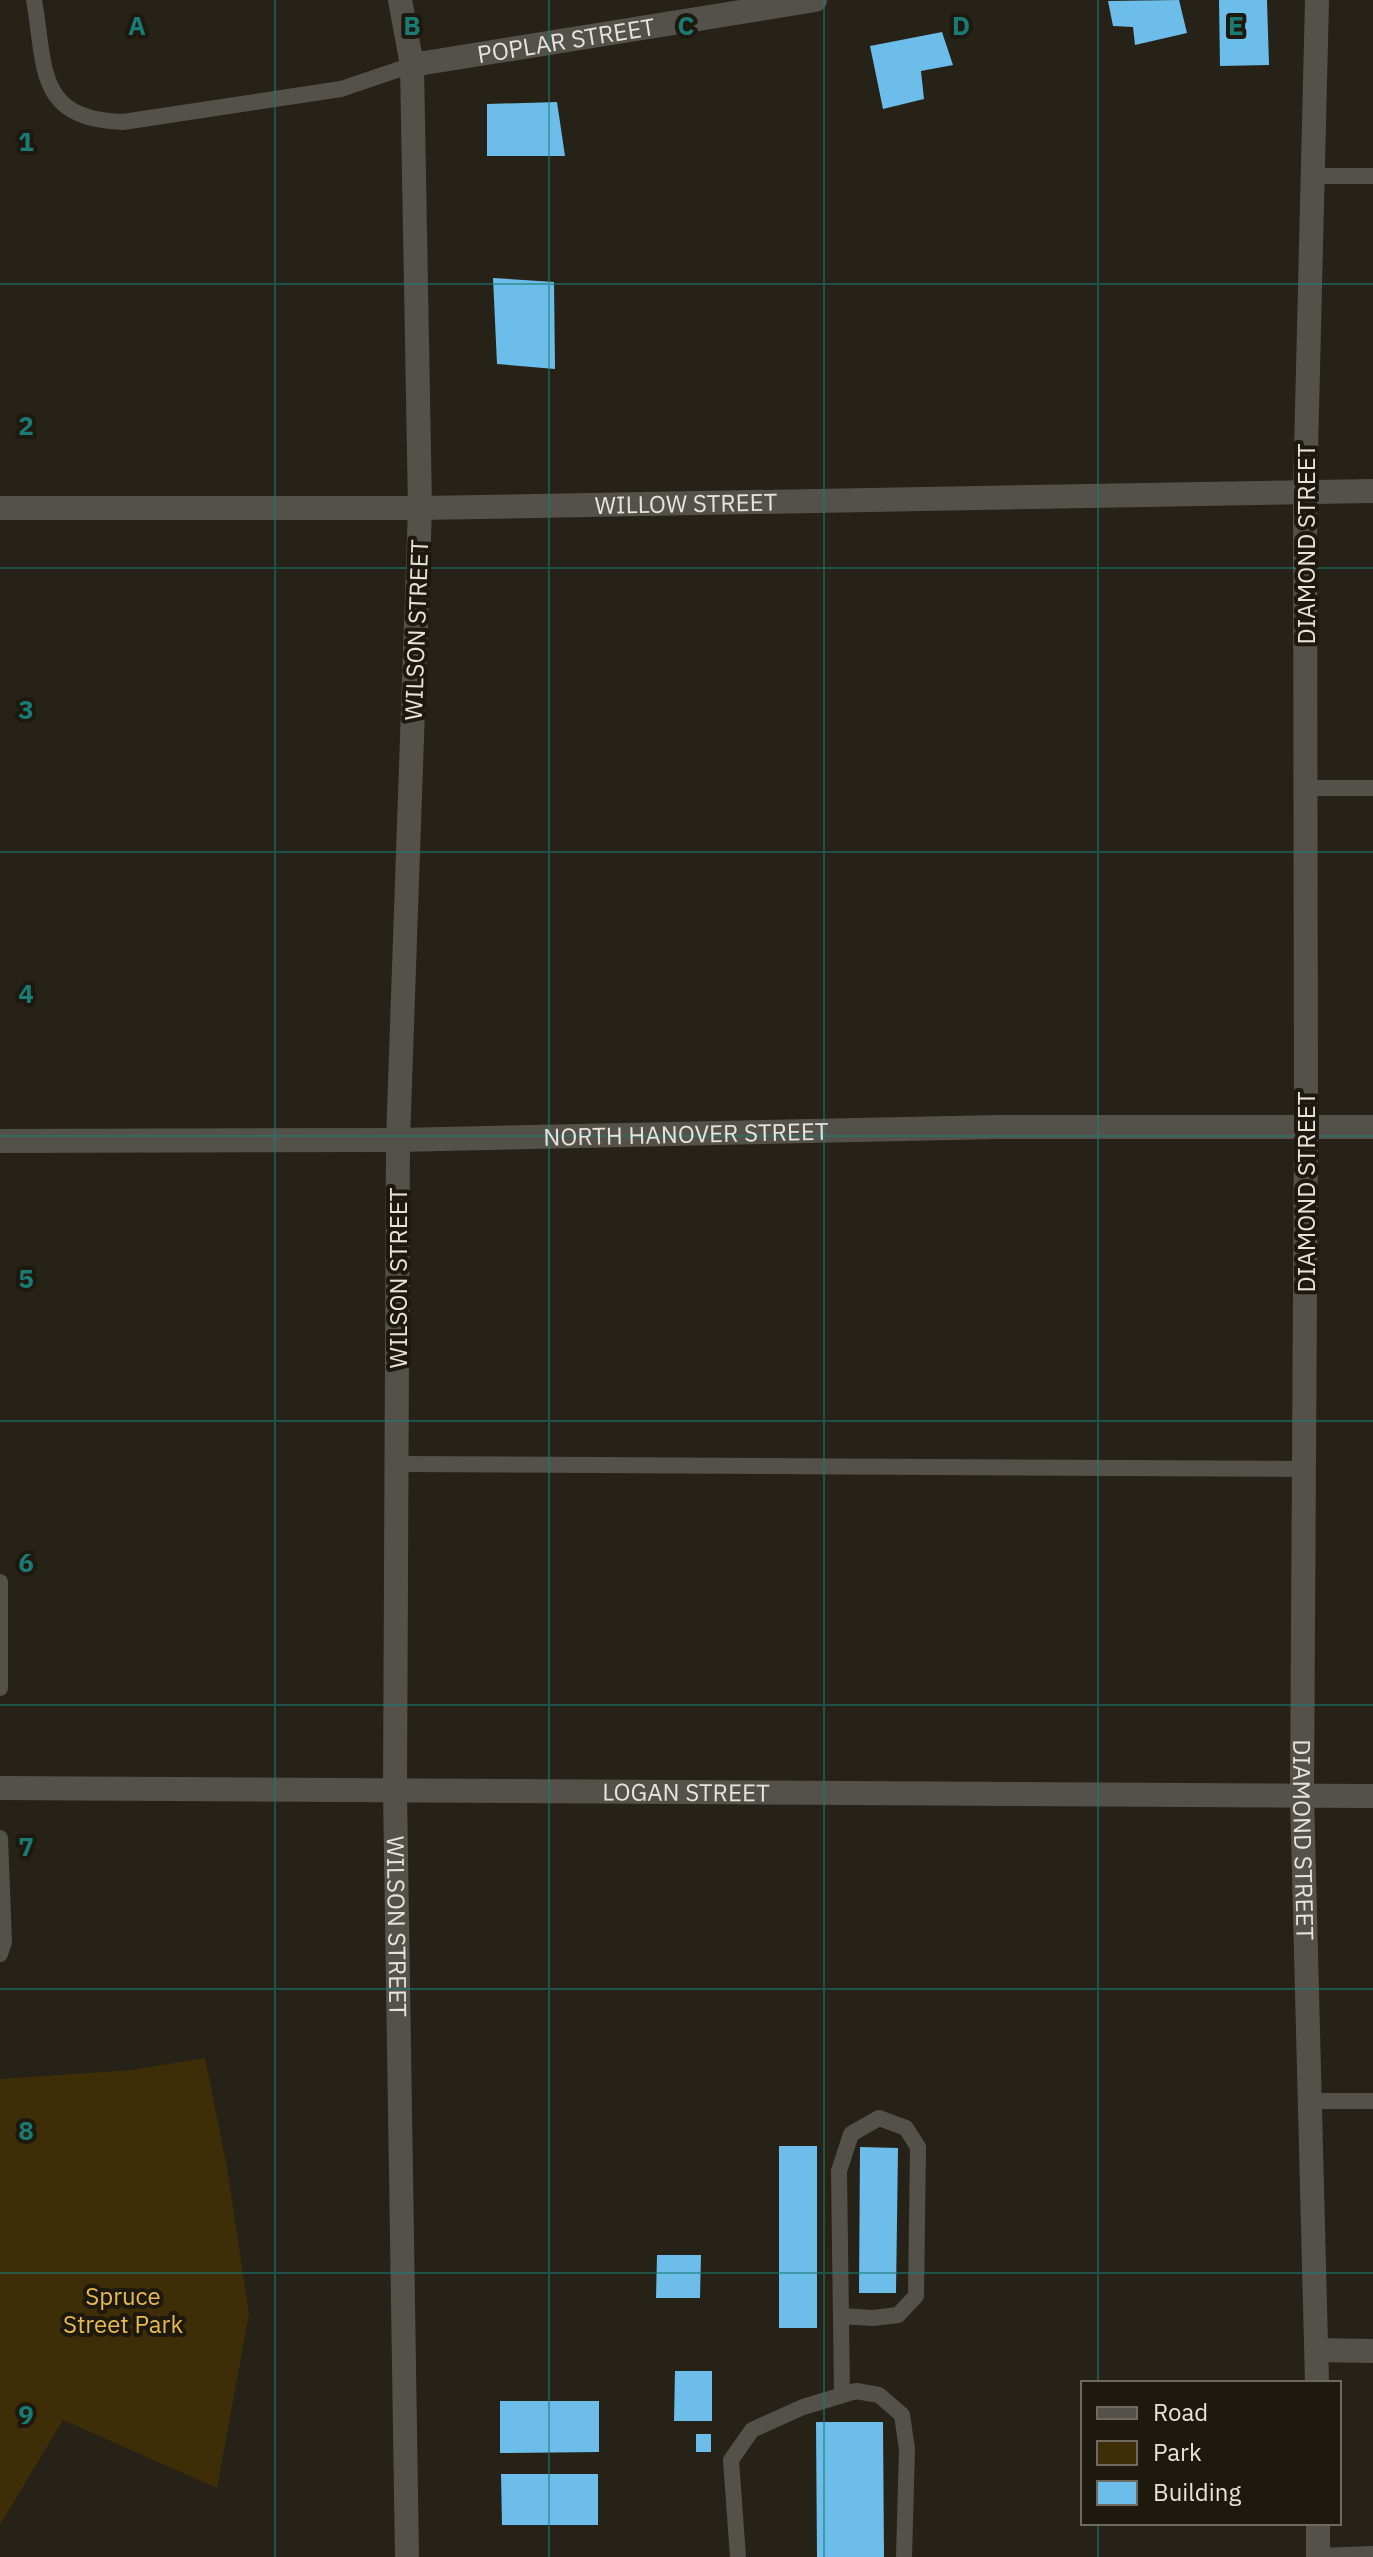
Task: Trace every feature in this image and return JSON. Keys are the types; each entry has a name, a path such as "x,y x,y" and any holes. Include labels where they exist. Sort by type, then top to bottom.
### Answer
{"street":[{"name":"WILSON STREET","path":"400,0 412,65 420,508 398,1140 395,1792 407,2557"},
{"name":"POPLAR STREET","path":"412,65 815,0"},
{"name":"DIAMOND STREET","path":"1317,0 1305,492 1306,1126 1302,1796 1317,2381"},
{"name":"WILLOW STREET","path":"0,508 420,508 1373,491"},
{"name":"NORTH HANOVER STREET","path":"0,1141 398,1140 998,1127 1373,1127"},
{"name":"LOGAN STREET","path":"0,1788 1373,1796"},
{"path":"1317,2350 1373,2351"},
{"path":"1318,2525 1318,2556"}],"lane":[{"path":"34,0 49,88 61,104 99,121 123,122 341,89 412,65"},
{"path":"1313,176 1373,176"},
{"path":"1305,788 1373,788"},
{"path":"397,1464 1304,1469"},
{"path":"0,1582 0,1688"},
{"path":"0,1838 4,1942 0,1954"},
{"path":"1311,2101 1373,2101"},
{"path":"841,2316 873,2318 898,2315 916,2296 918,2147 906,2128 879,2118 851,2134 839,2171 842,2395"},
{"path":"738,2557 731,2460 752,2430 803,2407 856,2391 879,2395 902,2415 907,2449 904,2557"},
{"path":"1318,2556 1373,2554"}],"green space":[{"name":"Spruce Street Park","path":"205,2058 227,2168 249,2314 217,2488 63,2420 0,2525 0,2079 132,2070"}],"building":[{"path":"1179,0 1187,33 1135,45 1133,27 1113,26 1108,1"},
{"path":"1219,0 1267,0 1269,65 1220,66"},
{"path":"942,32 953,65 921,71 924,99 883,109 870,46"},
{"path":"557,102 565,156 487,156 487,104"},
{"path":"493,278 554,282 555,369 497,364"},
{"path":"779,2146 817,2146 817,2328 779,2328"},
{"path":"860,2147 898,2148 896,2293 859,2293"},
{"path":"657,2255 701,2255 700,2298 656,2298"},
{"path":"675,2371 712,2371 712,2421 674,2421"},
{"path":"500,2401 599,2401 599,2452 500,2453"},
{"path":"816,2422 883,2422 884,2557 817,2557"},
{"path":"696,2434 711,2434 711,2452 696,2452"},
{"path":"501,2474 598,2474 598,2525 502,2525"}]}
